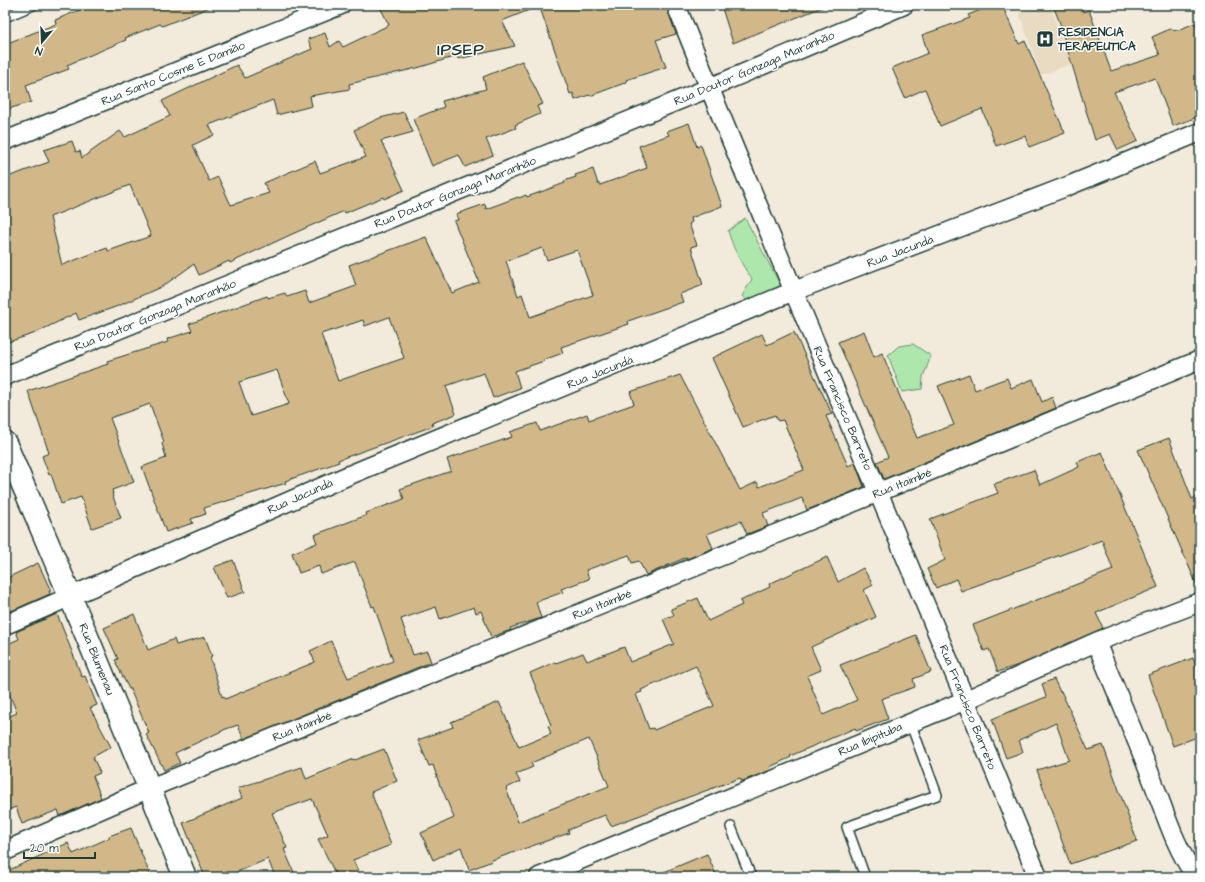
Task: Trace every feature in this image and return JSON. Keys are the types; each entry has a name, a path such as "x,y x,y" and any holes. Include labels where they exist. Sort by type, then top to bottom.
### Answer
{"main road":[{"name":"Rua Blumenau","path":"5,443 71,597 185,877"}],"street":[{"name":"Rua Santo Cosme E Damião","path":"5,141 342,5"},
{"name":"Rua Francisco Barreto","path":"676,5 709,88 966,700 1038,877"},
{"name":"Rua Doutor Gonzaga Maranhão","path":"5,376 709,88 904,5"},
{"name":"Rua Jacundá","path":"5,625 347,476 794,291 1068,186 1200,132"},
{"name":"Rua Itaimbé","path":"5,851 150,788 1200,360"},
{"name":"Rua Ibipituba","path":"539,877 966,700 1096,642 1200,602"},
{"path":"1096,642 1176,843 1196,877"}],"lane":[{"path":"5,16 33,5"},
{"path":"864,877 847,827 937,795 910,722"},
{"path":"731,827 751,877"}],"shaded area":[{"name":"RESIDENCIA TERAPEUTICA","path":"1042,5 1050,5 1071,64 1041,75 1019,13"}],"green space":[{"path":"745,218 782,288 747,301 742,296 752,279 744,268 732,244 728,231"},
{"path":"913,344 931,356 923,377 922,389 902,392 888,355 899,346"}],"building":[{"path":"80,5 213,6 162,26 160,24 125,38 126,40 67,65 69,69 26,85 31,102 5,110 5,44 56,24 55,20 82,9"},
{"path":"379,5 539,6 502,21 515,46 458,59 457,56 417,68 349,84 350,89 310,96 312,106 277,115 273,100 209,125 214,135 193,145 209,181 218,177 231,205 269,193 264,183 315,161 320,173 366,157 354,130 380,118 404,112 413,132 381,141 404,190 345,213 344,211 230,263 229,261 199,275 194,264 163,286 118,306 79,320 76,313 33,334 5,343 5,178 49,162 44,150 72,141 76,152 80,151 82,158 120,131 125,137 170,116 162,101 237,65 245,78 312,49 308,39 325,33 330,47 339,41 343,47 389,25","holes":["130,185 151,236 108,251 107,248 62,265 50,217"]},
{"path":"539,5 666,5 676,34 656,40 666,67 626,80 627,82 575,100 573,93 570,94"},
{"path":"721,5 825,5 825,6 733,43"},
{"path":"993,5 1002,5 1019,44 1025,41 1065,133 1029,147 1025,136 996,146 982,109 940,126 925,89 905,98 892,68 928,53 922,35 970,18 968,15"},
{"path":"1053,5 1081,5 1083,12 1089,10 1111,71 1160,55 1152,37 1170,29 1178,30 1195,23 1200,36 1200,116 1173,126 1155,78 1114,92 1138,141 1118,150 1110,134 1095,140 1063,35 1064,34"},
{"path":"522,61 543,104 537,106 540,114 515,125 516,128 486,139 493,155 465,167 459,155 432,166 413,119 444,107 442,101 486,89 483,77"},
{"path":"689,123 697,147 701,145 722,206 691,218 692,222 689,224 697,245 691,247 703,285 680,294 683,302 628,321 629,324 561,347 563,353 515,371 520,388 493,398 484,373 446,386 456,414 432,423 433,426 338,460 339,462 285,481 286,483 204,508 206,514 191,519 193,523 166,532 142,467 166,458 162,443 164,442 150,404 110,418 134,482 112,490 112,494 121,518 92,528 81,497 61,504 51,474 49,475 42,456 49,453 28,391 108,364 107,361 168,342 167,339 192,331 189,324 267,296 268,298 285,293 287,297 305,291 309,303 356,286 349,265 426,237 452,293 479,282 454,221 458,220 456,214 485,204 486,209 518,197 519,198 526,195 527,197 565,183 564,181 576,177 575,175 593,169 598,184 600,185 647,168 639,146 669,135 667,131","holes":["542,248 547,260 577,250 593,295 530,317 522,294 518,296 506,261","389,317 404,358 338,381 321,334 363,320 365,326","277,370 289,404 251,416 239,382"]},
{"path":"864,331 874,357 882,353 917,438 954,425 938,386 969,374 975,390 1007,378 1011,388 1033,379 1042,402 1052,397 1056,408 884,479 877,462 888,457 838,342"},
{"path":"794,332 832,414 826,416 848,466 855,463 864,487 807,510 802,498 763,513 768,526 747,534 741,521 707,534 713,548 687,559 687,557 646,575 639,561 632,563 629,555 586,570 589,579 561,589 563,592 536,602 541,618 510,628 511,630 491,637 481,611 476,613 474,607 440,619 436,607 401,619 413,655 427,651 431,662 244,739 238,725 226,729 175,753 180,763 164,770 146,734 149,733 130,689 116,663 115,660 118,659 104,628 134,614 148,650 174,639 176,645 205,637 212,656 210,657 222,697 224,696 225,699 315,662 310,651 331,641 348,678 393,661 374,606 372,607 355,562 321,574 319,566 299,573 292,553 317,543 314,535 404,499 400,489 451,471 447,459 512,437 510,432 537,423 540,431 587,414 589,420 634,404 630,392 680,375 740,490 757,482 759,487 804,470 783,420 778,421 775,415 743,427 712,358 762,334 767,345"},
{"path":"1169,438 1192,499 1200,495 1200,592 1138,450"},
{"path":"1102,452 1158,587 1096,613 1103,628 1024,663 998,672 989,649 984,651 973,625 1113,570 1102,540 961,591 956,579 936,588 927,569 945,560 930,519 998,493 994,484 1034,470 1040,485 1079,467 1077,462"},
{"path":"827,557 838,582 863,568 873,585 864,590 876,617 811,647 821,670 807,676 823,715 857,700 840,665 916,635 931,672 913,679 915,687 881,699 888,719 856,731 855,728 790,756 791,757 770,767 771,770 745,780 742,781 740,778 611,826 605,815 568,830 569,833 492,860 469,870 461,847 433,860 421,833 454,818 440,786 433,765 429,766 418,740 453,727 451,722 499,702 519,747 551,734 548,726 551,725 530,673 555,662 556,663 583,653 587,661 624,647 630,662 674,644 663,619 674,615 671,609 698,598 708,621 742,605 740,601 770,587 769,584","holes":["696,666 714,706 654,730 653,728 649,729 636,694 642,692 641,690","589,739 609,786 518,822 506,788 520,782 516,774 533,767 531,763"]},
{"path":"233,560 245,592 227,598 214,567"},
{"path":"38,563 51,591 49,591 50,594 9,612 5,601 5,579"},
{"path":"57,614 82,677 85,676 97,705 90,708 111,747 93,757 100,773 93,776 101,798 60,816 58,810 22,824 16,807 5,811 5,718 17,713 5,683 5,645 19,639 16,632"},
{"path":"1193,658 1200,678 1200,736 1173,746 1148,675"},
{"path":"1054,679 1088,750 1103,745 1137,841 1070,864 1037,770 1069,760 1056,723 1019,740 1023,752 1006,758 992,719 1046,697 1042,684"},
{"path":"384,749 397,781 371,792 391,845 353,860 361,877 337,877 318,839 328,835 312,799 272,813 287,848 284,849 296,877 275,877 268,859 225,877 205,877 183,823 242,798 238,788 302,767 306,779 354,759 355,760"},
{"path":"131,828 151,877 5,877 5,872 68,843 73,854 109,838 109,836"},
{"path":"707,854 717,877 652,877"}],"place":[{"name":"RESIDENCIA TERAPEUTICA","path":"1045,39"}],"district":[{"name":"IPSEP","path":"461,49"}]}
